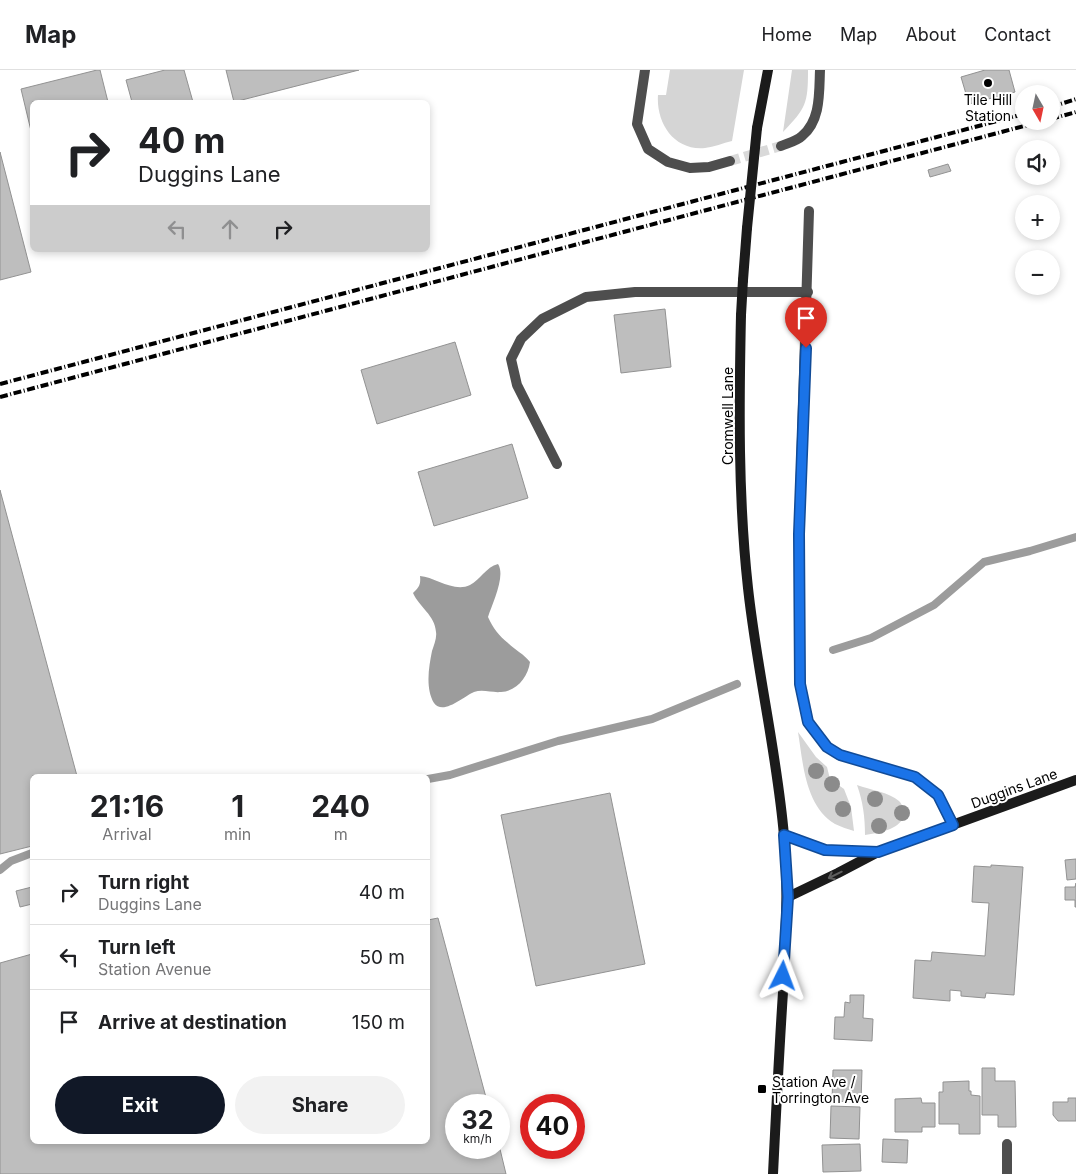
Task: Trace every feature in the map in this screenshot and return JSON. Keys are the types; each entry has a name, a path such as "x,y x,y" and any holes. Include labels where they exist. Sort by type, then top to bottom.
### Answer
{"street":[{"path":"645,70 637,124 648,149 668,162 690,168 709,167 730,161"},
{"name":"Cromwell Lane","path":"768,70 757,128 747,228 741,315 740,410 742,521 748,588 776,760 788,897 773,1174"},
{"path":"781,146 801,138 811,127 818,112 820,70"},
{"path":"809,212 799,534 800,684 808,722 827,747 840,755 915,777 938,795 953,825"},
{"path":"557,464 517,385 510,359 521,339 542,319 586,297 635,292 808,292"},
{"name":"Duggins Lane","path":"788,897 878,852 1076,780"},
{"name":"Duggins Lane","path":"784,835 825,850 878,852"},
{"path":"1007,1144 1007,1174"}],"shaded area":[{"path":"670,70 744,70 732,141 705,148 694,148 684,145 669,133 660,116 658,95 666,95"},
{"path":"792,70 808,70 806,98 797,117 783,132"},
{"path":"498,564 500,569 499,583 488,617 499,635 530,662 527,673 517,686 507,691 477,691 454,704 443,707 438,706 431,697 428,677 436,637 435,626 413,593 419,586 420,576 451,586 464,587 474,583 490,568"},
{"path":"798,732 816,757 827,767 830,779 844,789 851,807 854,831 835,824 817,806 807,783"},
{"path":"857,785 895,798 901,804 905,816 893,828 865,835 861,797"}],"building":[{"path":"100,70 108,100 30,100 30,127 21,89"},
{"path":"165,70 184,70 192,100 131,100 126,80"},
{"path":"226,70 359,70 242,100 234,100"},
{"name":"Tile Hill Station","path":"985,70 1009,70 1015,92 969,104 961,77"},
{"path":"0,152 31,272 0,280"},
{"path":"948,164 951,171 930,177 928,170"},
{"path":"665,309 671,367 621,373 614,315"},
{"path":"455,342 471,395 377,424 361,370"},
{"path":"512,444 528,498 434,526 418,472"},
{"path":"0,490 76,774 30,774 30,846 0,854"},
{"path":"610,793 645,964 536,986 501,815"},
{"path":"1076,859 1076,879 1067,880 1065,860"},
{"path":"991,865 1023,867 1014,995 986,993 985,998 961,996 961,991 950,990 950,1001 913,998 915,960 931,961 932,952 985,956 989,903 972,902 974,866 991,867"},
{"path":"1076,883 1075,907 1075,900 1065,900 1065,887 1075,887"},
{"path":"30,888 30,904 20,907 16,891"},
{"path":"438,918 485,1094 445,1094 445,1159 502,1159 506,1174 0,1174 0,963 30,955 30,1144 430,1144 430,920"},
{"path":"850,995 864,995 863,1018 873,1019 872,1041 834,1039 835,1017 844,1017 845,1002 850,1003"},
{"path":"982,1068 995,1068 995,1081 1015,1081 1016,1127 998,1127 998,1115 982,1115"},
{"path":"833,1070 862,1070 861,1102 832,1101"},
{"path":"969,1081 971,1095 980,1096 980,1134 959,1134 959,1124 939,1124 939,1092 943,1092 943,1082"},
{"path":"921,1098 922,1103 935,1103 935,1127 922,1127 922,1132 895,1132 895,1099"},
{"path":"1068,1098 1076,1098 1076,1121 1058,1121 1053,1115 1053,1102 1068,1102"},
{"path":"831,1106 860,1107 859,1139 830,1138"},
{"path":"883,1139 908,1140 907,1163 882,1162"},
{"path":"860,1144 861,1171 823,1172 822,1145"}],"waterway":[{"path":"833,650 871,638 934,605 984,562 1076,537"},
{"path":"430,779 450,775 558,741 652,719 737,684"},
{"path":"0,870 11,861 30,854"}],"tunnel":[{"path":"730,161 781,146"}],"railway":[{"path":"1060,104 1076,99"},
{"path":"1060,116 1076,112"},
{"path":"0,384 1015,116"},
{"path":"0,397 1015,128"}],"place":[{"name":"Tile Hill Station","path":"988,83"},
{"name":"Station Ave / Torrington Ave","path":"762,1089"}],"route":[{"path":"783,976 788,897 784,835 825,850 878,852 953,825 938,795 915,777 840,755 827,747 808,722 800,684 799,534 806,348"}]}
